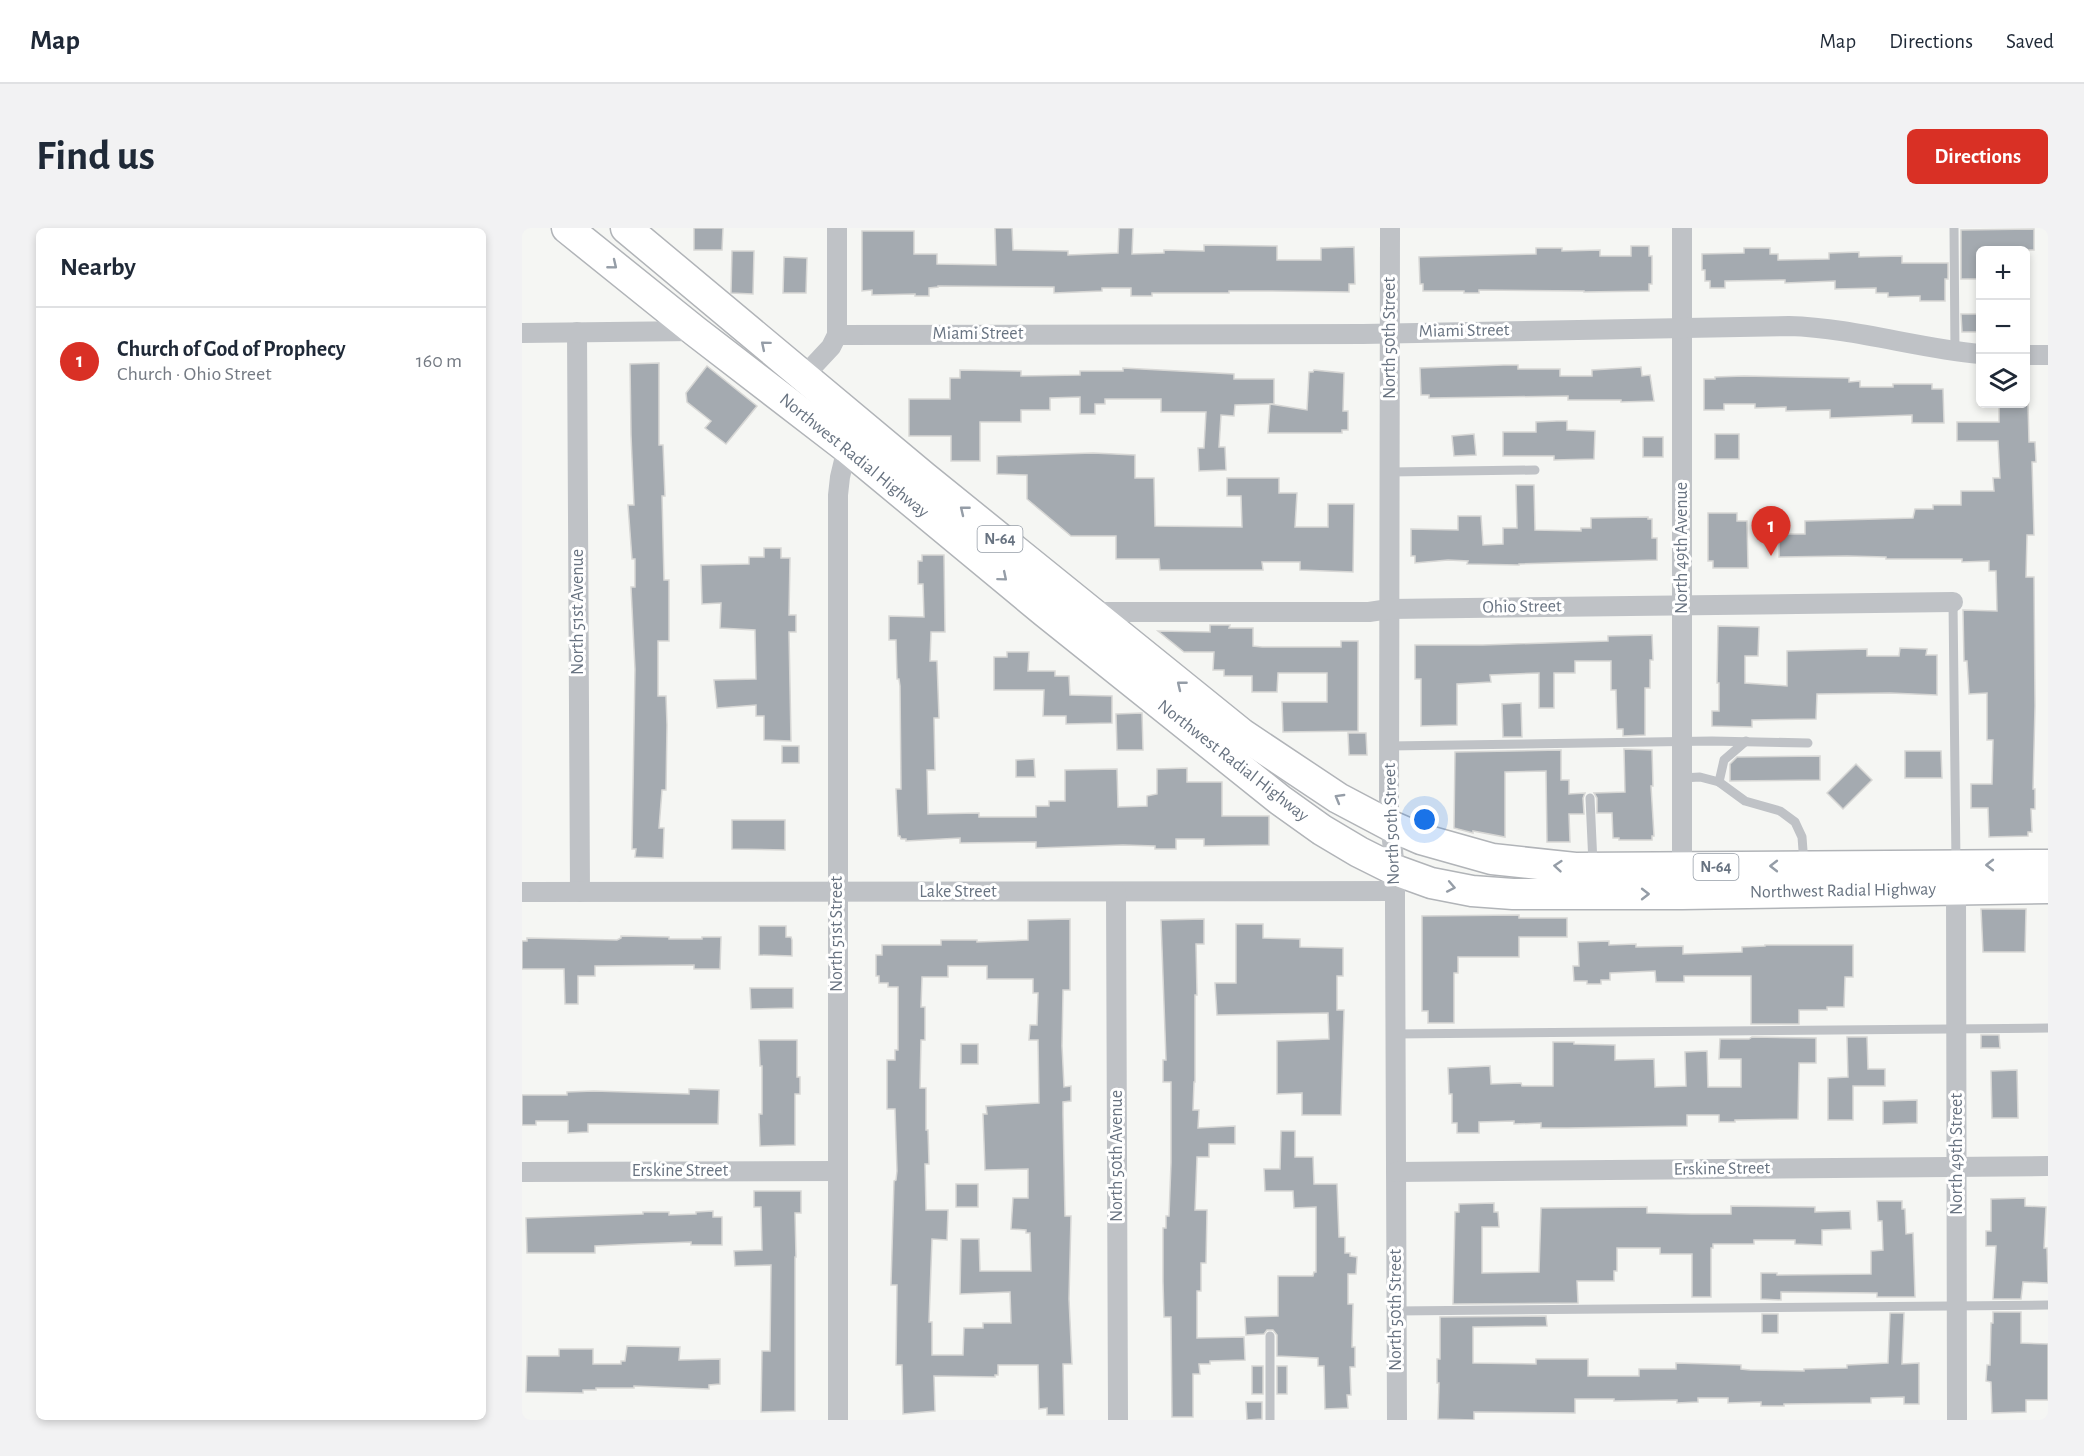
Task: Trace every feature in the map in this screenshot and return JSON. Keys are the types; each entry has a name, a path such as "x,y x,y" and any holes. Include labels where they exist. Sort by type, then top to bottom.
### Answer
{"main road":[{"name":"Northwest Radial Highway","path":"567,228 695,331 847,448 1045,612 1280,800 1350,847 1395,881 1431,883 1472,891 1513,894 1682,894 1956,877 2048,865"},
{"name":"Northwest Radial Highway","path":"626,228 924,477 1242,734 1338,798 1391,826 1420,839 1492,858 1545,865 1593,867 1804,866 1956,877 2048,888"}],"street":[{"path":"803,376 831,347 837,335 837,228"},
{"name":"North 50th Street","path":"1390,228 1389,746 1395,881 1397,1420"},
{"name":"North 49th Avenue","path":"1682,228 1682,867"},
{"name":"Miami Street","path":"837,335 1820,327 1955,352 1976,354"},
{"path":"522,333 695,331"},
{"name":"North 51st Avenue","path":"577,332 580,892"},
{"path":"2030,355 2048,355"},
{"name":"North 51st Street","path":"838,1420 838,495 847,448"},
{"name":"Ohio Street","path":"1092,612 1369,612 1389,609 1953,602"},
{"name":"North 49th Street","path":"1956,877 1957,1420"},
{"name":"Lake Street","path":"522,892 1116,892 1395,881"},
{"name":"North 50th Avenue","path":"1116,892 1118,1420"},
{"name":"Erskine Street","path":"1396,1172 2048,1166"},
{"name":"Erskine Street","path":"522,1172 837,1171"}],"lane":[{"path":"1954,228 1955,352"},
{"path":"1390,471 1535,470"},
{"path":"1953,602 1956,877"},
{"path":"1719,782 1724,760 1746,741"},
{"path":"1389,746 1746,741 1808,743"},
{"path":"1682,778 1700,777 1719,782 1745,801 1780,811 1795,822 1802,837 1804,866"},
{"path":"1590,798 1593,867"},
{"path":"1395,1034 2048,1028"},
{"path":"1396,1311 2048,1305"},
{"path":"1270,1336 1270,1420"}],"building":[{"path":"694,228 723,228 722,250 694,250"},
{"path":"995,228 1012,228 1013,250 1068,251 1068,255 1118,253 1119,228 1133,228 1132,254 1164,253 1164,250 1204,251 1204,245 1277,246 1277,260 1321,260 1321,248 1354,247 1355,284 1349,284 1349,292 1229,291 1229,293 1152,293 1152,296 1131,296 1131,288 1102,288 1102,291 1054,293 1054,287 938,286 929,288 929,296 872,295 872,290 862,291 862,231 914,231 914,254 937,254 937,264 996,265"},
{"path":"2034,229 2034,250 2030,250 2030,246 1976,246 1976,279 1961,279 1961,230"},
{"path":"1631,246 1649,246 1649,256 1652,256 1652,284 1649,284 1649,291 1479,290 1479,293 1464,293 1464,291 1423,291 1423,284 1420,284 1419,257 1536,254 1536,248 1562,248 1562,251 1600,250 1600,256 1631,256"},
{"path":"1744,248 1770,248 1770,254 1778,254 1778,260 1829,259 1829,253 1859,252 1859,257 1902,256 1902,263 1948,263 1945,301 1920,301 1920,296 1888,297 1888,293 1876,293 1876,288 1835,289 1835,281 1785,283 1785,280 1725,281 1725,288 1710,288 1710,281 1705,281 1705,270 1702,270 1702,254 1744,253"},
{"path":"732,251 754,251 753,294 731,293"},
{"path":"784,257 807,258 806,293 783,293"},
{"path":"1961,314 1976,314 1976,332 1962,332"},
{"path":"659,363 659,445 663,445 665,496 662,496 664,580 669,580 669,641 658,641 658,696 666,696 667,725 666,790 662,790 659,828 664,828 663,858 635,857 636,849 632,849 635,669 631,587 635,587 635,559 632,559 628,505 634,505 630,364"},
{"path":"1518,365 1518,369 1560,369 1560,376 1592,376 1592,370 1641,367 1642,376 1650,375 1654,401 1568,400 1568,396 1429,398 1429,395 1421,395 1420,368"},
{"path":"707,366 757,406 726,444 705,428 711,421 687,402 686,393"},
{"path":"1123,368 1234,374 1234,379 1274,379 1274,404 1235,405 1234,416 1221,415 1219,447 1225,447 1226,470 1199,471 1198,448 1204,448 1206,412 1161,412 1161,399 1105,399 1105,404 1095,404 1095,414 1080,414 1080,397 1050,398 1050,410 1021,410 1021,422 980,422 980,461 951,461 951,436 909,436 909,399 950,399 950,378 960,378 960,370 1021,371 1021,376 1080,375 1080,371 1123,371"},
{"path":"1314,370 1344,373 1343,411 1348,411 1348,430 1342,430 1342,433 1268,433 1270,404 1307,410 1309,372"},
{"path":"1744,376 1849,378 1849,382 1860,381 1860,387 1932,384 1932,389 1943,389 1944,423 1912,423 1912,415 1830,418 1830,410 1786,411 1786,407 1755,408 1755,404 1724,404 1724,410 1704,410 1704,379"},
{"path":"1999,408 2028,408 2029,442 2035,442 2036,462 2032,462 2034,535 2027,535 2026,577 2034,577 2033,789 2035,789 2035,809 2031,809 2032,832 2028,832 2028,836 1989,837 1988,808 1971,808 1971,784 1992,784 1993,740 1987,740 1987,693 1969,694 1967,661 1964,661 1963,610 1997,611 1996,571 1989,571 1989,561 1962,562 1962,559 1779,557 1779,534 1805,534 1805,521 1913,518 1915,509 1933,509 1933,505 1961,505 1961,491 1994,491 1993,478 2000,478 1998,441 1957,441 1957,422 1999,422"},
{"path":"1567,421 1567,430 1595,431 1594,459 1554,460 1554,456 1503,456 1503,432 1536,432 1536,422"},
{"path":"1474,434 1476,455 1454,456 1452,436"},
{"path":"1715,434 1739,434 1739,459 1715,459"},
{"path":"1643,437 1663,437 1663,457 1643,457"},
{"path":"1093,453 1135,455 1135,478 1154,478 1155,526 1242,527 1241,496 1227,496 1227,478 1279,478 1279,493 1297,493 1295,527 1328,527 1328,504 1354,504 1353,572 1300,570 1300,562 1262,562 1263,570 1160,570 1159,559 1116,559 1116,536 1071,536 1027,499 1027,475 997,474 997,456"},
{"path":"1516,485 1534,485 1535,530 1581,531 1581,528 1591,528 1591,518 1648,517 1652,519 1652,538 1657,538 1657,560 1519,565 1467,564 1468,561 1448,560 1415,563 1415,556 1411,556 1411,529 1458,530 1458,516 1481,516 1483,545 1503,544 1503,528 1517,528"},
{"path":"1708,513 1737,513 1737,521 1747,521 1748,568 1713,568 1713,561 1708,561"},
{"path":"764,548 781,548 781,558 790,558 789,615 796,615 796,632 789,632 791,741 764,740 764,716 756,716 756,705 717,708 714,680 756,679 755,630 720,628 721,603 702,604 701,565 749,564 749,557 764,557"},
{"path":"922,555 944,555 945,632 931,632 930,661 937,661 939,718 934,718 935,770 927,770 928,814 979,813 979,817 1036,817 1036,806 1049,806 1049,801 1065,801 1065,770 1117,769 1118,807 1147,806 1147,796 1157,794 1157,769 1187,768 1187,782 1222,782 1222,816 1269,816 1269,845 1204,846 1204,839 1176,839 1176,849 1123,845 1036,848 1036,842 960,843 960,838 906,841 906,839 901,839 898,836 896,789 901,789 900,686 899,679 897,679 896,640 889,640 889,616 924,617 923,584 918,584 918,561 922,561"},
{"path":"1210,625 1253,628 1253,646 1262,647 1341,647 1341,641 1358,641 1358,731 1283,732 1282,702 1327,702 1327,673 1278,673 1277,692 1252,692 1252,676 1224,676 1224,670 1213,670 1214,652 1184,652 1158,631 1210,632"},
{"path":"1718,626 1759,627 1758,656 1745,656 1745,683 1787,686 1787,651 1867,649 1867,656 1899,656 1900,648 1927,649 1926,655 1937,655 1937,695 1817,694 1816,719 1752,720 1752,727 1712,726 1712,711 1719,711"},
{"path":"1652,635 1653,660 1650,660 1650,688 1645,688 1645,735 1623,736 1623,729 1617,729 1616,690 1611,690 1611,661 1575,661 1575,673 1554,673 1554,708 1539,708 1539,673 1490,675 1491,682 1457,684 1457,725 1421,726 1421,679 1415,679 1415,645 1608,641 1608,636"},
{"path":"1007,652 1029,652 1028,671 1055,671 1055,676 1069,676 1070,695 1112,696 1112,723 1066,724 1066,716 1043,716 1044,690 994,690 994,657 1007,657"},
{"path":"1521,703 1522,737 1503,737 1502,704"},
{"path":"1142,713 1143,750 1117,750 1116,714"},
{"path":"1348,733 1366,733 1367,755 1349,755"},
{"path":"782,746 799,746 799,763 782,763"},
{"path":"1624,749 1652,750 1653,786 1651,786 1654,836 1652,840 1613,838 1612,813 1597,813 1597,798 1594,793 1625,792"},
{"path":"1561,750 1561,780 1569,780 1569,794 1585,793 1584,814 1569,814 1570,842 1547,842 1546,771 1505,772 1505,837 1454,828 1455,752"},
{"path":"1905,751 1941,751 1942,778 1905,778"},
{"path":"1820,756 1820,780 1730,781 1730,764 1737,757"},
{"path":"1034,759 1035,777 1016,777 1016,760"},
{"path":"1856,764 1872,780 1843,809 1827,793"},
{"path":"732,820 785,820 785,850 732,849"},
{"path":"1981,909 2026,909 2025,952 1983,952"},
{"path":"1519,915 1519,918 1567,918 1567,937 1519,937 1519,957 1458,957 1458,973 1454,973 1454,1023 1428,1023 1428,1011 1422,1011 1422,916"},
{"path":"1070,919 1070,990 1063,990 1062,1046 1064,1087 1071,1086 1071,1101 1063,1102 1063,1115 1065,1216 1071,1216 1069,1299 1072,1364 1063,1364 1064,1415 1047,1415 1047,1408 1039,1409 1038,1365 998,1365 998,1375 995,1377 934,1376 935,1411 903,1414 902,1365 896,1365 897,1285 891,1285 894,1181 897,1171 895,1109 887,1109 887,1060 895,1060 895,1050 898,1050 898,987 888,987 888,983 879,983 879,976 876,976 876,955 882,955 882,945 941,945 941,940 977,940 977,942 1028,940 1028,920","holes":["948,966 987,966 987,979 1033,979 1033,993 1038,993 1037,1025 1030,1025 1029,1040 1038,1040 1039,1103 986,1106 987,1114 983,1114 985,1170 1028,1169 1028,1198 1013,1198 1011,1229 1026,1230 1026,1233 1030,1233 1031,1271 980,1271 979,1239 961,1239 960,1294 1010,1292 1011,1323 983,1323 983,1328 964,1328 963,1355 932,1355 932,1322 929,1322 932,1239 947,1240 948,1210 926,1210 925,1164 929,1164 926,1088 920,1088 921,1040 925,1040 925,1007 921,1007 922,977 948,977"]},
{"path":"1204,919 1204,944 1196,944 1197,995 1195,995 1193,1110 1199,1110 1198,1128 1235,1126 1235,1144 1209,1144 1209,1157 1197,1157 1195,1210 1207,1210 1206,1263 1201,1263 1201,1291 1197,1291 1197,1338 1244,1337 1245,1360 1210,1361 1210,1364 1199,1364 1200,1374 1193,1374 1193,1417 1172,1417 1171,1317 1164,1317 1163,1281 1163,1228 1166,1228 1166,1216 1169,1216 1171,1082 1163,1082 1163,1060 1166,1060 1161,920"},
{"path":"1236,924 1263,924 1263,938 1300,939 1300,947 1343,948 1343,976 1337,976 1337,1010 1344,1010 1341,1115 1302,1115 1302,1093 1277,1094 1277,1041 1329,1039 1328,1013 1217,1015 1215,983 1236,983"},
{"path":"759,926 786,926 786,937 791,937 792,940 792,956 759,955"},
{"path":"621,936 669,937 669,939 721,937 720,969 694,969 694,965 595,966 595,976 578,976 578,1004 565,1004 564,969 522,969 522,941 527,941 527,938 617,940"},
{"path":"1609,941 1609,945 1636,944 1636,947 1683,946 1683,954 1742,952 1742,947 1765,945 1853,945 1853,977 1845,977 1844,1007 1827,1007 1827,1010 1799,1010 1799,1024 1751,1024 1751,976 1684,976 1684,982 1656,982 1655,971 1610,973 1610,980 1601,980 1601,984 1574,981 1573,966 1579,966 1578,942"},
{"path":"750,988 793,988 793,1008 751,1009"},
{"path":"1981,1035 1999,1035 2000,1048 1981,1048"},
{"path":"1752,1037 1816,1038 1816,1063 1799,1063 1798,1119 1719,1122 1719,1115 1687,1115 1687,1126 1567,1128 1541,1128 1541,1123 1514,1124 1514,1121 1479,1122 1479,1133 1457,1133 1457,1123 1452,1123 1452,1094 1449,1094 1448,1068 1490,1066 1491,1084 1521,1083 1522,1086 1553,1086 1553,1042 1574,1042 1574,1044 1615,1045 1615,1060 1654,1059 1655,1087 1686,1086 1685,1052 1707,1051 1708,1087 1741,1087 1741,1059 1719,1059 1720,1039 1749,1039"},
{"path":"1847,1037 1867,1037 1868,1069 1885,1069 1885,1086 1853,1086 1853,1120 1828,1120 1828,1078 1848,1077"},
{"path":"759,1040 797,1040 797,1077 800,1077 800,1094 795,1094 795,1145 760,1146 762,1066 760,1066"},
{"path":"961,1044 978,1044 978,1064 961,1064"},
{"path":"2017,1070 2018,1118 1992,1118 1991,1071"},
{"path":"689,1089 719,1090 718,1124 588,1124 588,1132 568,1133 568,1121 536,1121 536,1125 522,1125 522,1095 567,1095 567,1092 594,1091 689,1094"},
{"path":"1917,1100 1917,1123 1883,1124 1883,1101"},
{"path":"1281,1131 1295,1131 1295,1157 1313,1157 1314,1184 1337,1184 1339,1237 1345,1237 1345,1253 1357,1257 1356,1274 1348,1274 1348,1304 1353,1304 1352,1347 1355,1347 1355,1367 1350,1367 1351,1395 1347,1395 1348,1408 1325,1409 1324,1366 1318,1366 1318,1358 1277,1356 1277,1335 1273,1330 1267,1330 1264,1334 1246,1335 1245,1317 1278,1316 1278,1276 1313,1276 1316,1272 1316,1207 1294,1208 1293,1191 1265,1191 1264,1169 1280,1169"},
{"path":"956,1184 978,1184 978,1207 956,1207"},
{"path":"754,1191 801,1191 801,1213 795,1213 795,1411 761,1412 762,1351 770,1351 771,1265 735,1266 734,1251 762,1250 761,1207 754,1207"},
{"path":"2025,1198 2025,1206 2046,1207 2044,1248 2047,1248 2048,1283 2023,1282 2021,1299 1993,1299 1996,1246 1986,1246 1986,1231 1991,1231 1991,1199"},
{"path":"1877,1201 1902,1201 1902,1209 1905,1209 1906,1234 1913,1233 1915,1297 1877,1297 1877,1293 1781,1292 1781,1300 1761,1299 1761,1273 1777,1273 1777,1275 1871,1274 1871,1251 1883,1250 1882,1221 1878,1221"},
{"path":"1494,1203 1494,1212 1498,1212 1499,1227 1482,1227 1482,1273 1539,1272 1541,1208 1647,1207 1647,1213 1731,1214 1731,1206 1815,1207 1815,1212 1850,1211 1851,1229 1822,1230 1822,1245 1795,1244 1795,1240 1754,1240 1754,1244 1713,1244 1711,1248 1711,1297 1692,1297 1692,1254 1660,1254 1660,1248 1617,1248 1617,1271 1614,1271 1614,1281 1577,1281 1578,1303 1453,1304 1455,1212 1459,1212 1459,1204"},
{"path":"713,1211 713,1217 722,1217 722,1245 691,1245 691,1242 637,1244 595,1246 595,1253 527,1253 526,1218 643,1214 643,1212 669,1212 669,1215 696,1214 696,1212"},
{"path":"1993,1312 2021,1312 2021,1343 2048,1344 2048,1400 2026,1400 2026,1412 1992,1413 1991,1382 1986,1381 1987,1365 1990,1365"},
{"path":"1890,1313 1904,1313 1902,1364 1919,1363 1919,1404 1904,1404 1904,1397 1871,1398 1871,1403 1784,1404 1784,1406 1761,1406 1761,1402 1728,1403 1728,1398 1698,1398 1698,1402 1677,1403 1677,1400 1575,1399 1575,1413 1474,1412 1474,1420 1438,1419 1437,1359 1440,1359 1440,1317 1546,1316 1547,1326 1473,1327 1473,1363 1536,1364 1536,1359 1588,1359 1588,1376 1639,1376 1639,1369 1676,1369 1676,1363 1741,1365 1741,1369 1750,1370 1804,1371 1804,1369 1847,1368 1847,1365 1888,1363"},
{"path":"1762,1314 1778,1314 1778,1333 1762,1333"},
{"path":"627,1346 680,1347 679,1360 720,1359 720,1384 709,1385 709,1389 634,1386 634,1388 596,1388 596,1390 583,1390 583,1393 526,1392 527,1356 559,1356 559,1349 593,1349 593,1364 621,1364 621,1361 625,1361"},
{"path":"1252,1366 1263,1366 1263,1394 1252,1394"},
{"path":"1277,1366 1287,1366 1287,1394 1277,1394"},
{"path":"1246,1402 1262,1402 1262,1419 1247,1420"}],"place":[{"name":"Church of God of Prophecy","path":"1771,556"}]}
